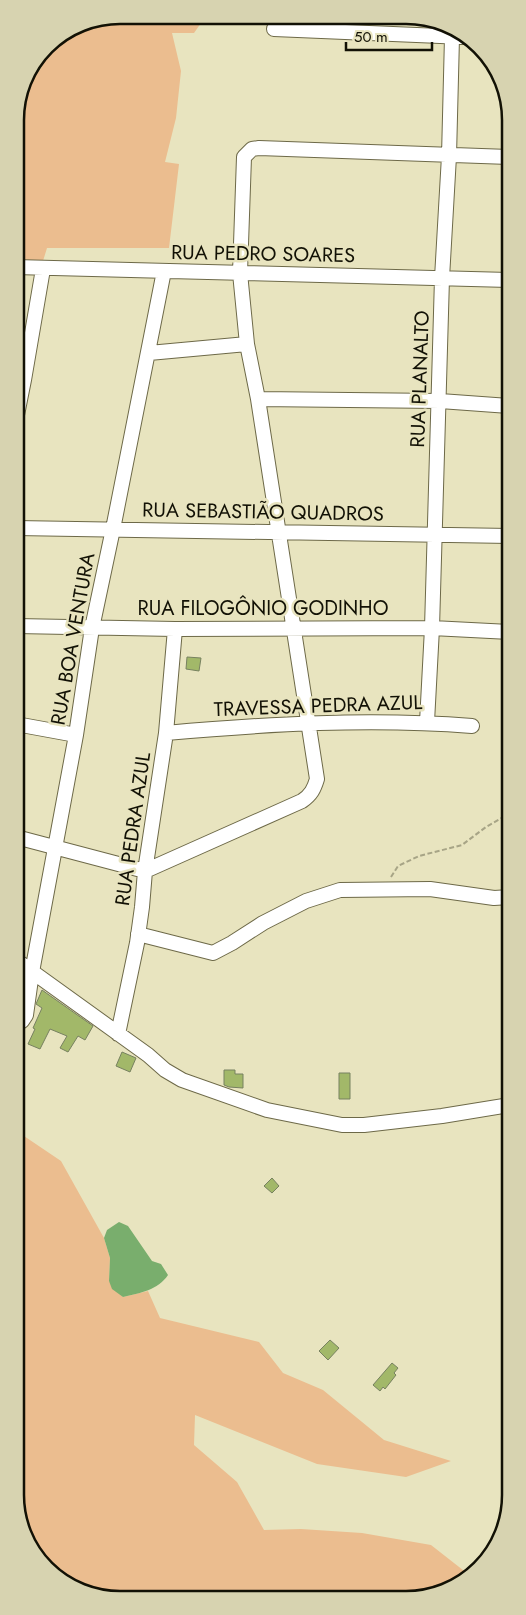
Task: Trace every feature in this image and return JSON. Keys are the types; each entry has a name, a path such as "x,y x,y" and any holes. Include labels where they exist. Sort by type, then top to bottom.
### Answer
{"street":[{"path":"274,29 454,37"},
{"name":"RUA PLANALTO","path":"427,722 440,401 442,278 458,39"},
{"path":"24,839 145,871 302,801 310,796 317,779 258,399 247,344 240,273 244,157 252,149 258,148 502,158"},
{"name":"RUA PEDRO SOARES","path":"24,268 502,280"},
{"path":"24,380 43,269"},
{"name":"RUA BOA VENTURA","path":"24,1007 56,848 92,628 164,271"},
{"path":"149,352 247,344"},
{"path":"258,399 440,401 502,405"},
{"name":"RUA SEBASTIÃO QUADROS","path":"24,528 502,536"},
{"name":"RUA FILOGÔNIO GODINHO","path":"24,626 293,629 327,627 368,629 432,628 502,632"},
{"name":"RUA PEDRA AZUL","path":"118,1034 142,907 145,871 166,733 175,628"},
{"name":"TRAVESSA PEDRA AZUL","path":"166,733 233,727 308,724 427,722 472,726"},
{"path":"24,725 76,735"},
{"path":"138,934 213,952 232,944 264,923 306,901 340,890 430,889 494,898 502,897"},
{"path":"24,966 148,1055 165,1070 182,1080 267,1110 342,1125 364,1125 442,1116 502,1106"}],"path":[{"path":"389,888 390,879 398,866 419,856 462,845 502,818"}],"shaded area":[{"path":"113,24 200,24 194,33 172,33 181,71 176,118 165,162 179,164 169,248 47,248 43,261 24,260 24,113 31,83 47,56 56,47 89,29"},
{"path":"24,1136 61,1161 104,1238 110,1258 109,1281 123,1297 148,1291 160,1318 259,1342 283,1373 323,1390 384,1440 451,1461 406,1477 317,1464 195,1415 194,1445 237,1482 264,1530 301,1529 362,1533 431,1545 465,1571 437,1586 413,1591 113,1591 89,1586 77,1581 52,1563 40,1549 34,1538 29,1526 24,1502"},
{"path":"119,1222 128,1226 152,1261 161,1264 168,1275 154,1287 123,1297 112,1289 109,1281 110,1258 104,1238 107,1230"}],"building":[{"path":"187,657 201,658 199,671 186,669"},
{"path":"42,990 93,1026 85,1040 78,1036 68,1052 60,1048 67,1036 50,1029 40,1049 28,1044 42,1008 36,1004"},
{"path":"122,1052 136,1058 130,1072 116,1066"},
{"path":"224,1070 235,1070 235,1074 243,1074 243,1088 224,1085"},
{"path":"339,1073 350,1073 350,1099 339,1099"},
{"path":"272,1178 279,1186 272,1193 264,1186"},
{"path":"330,1340 339,1348 328,1360 319,1351"},
{"path":"392,1363 398,1368 394,1373 396,1375 385,1389 383,1387 380,1391 373,1385"}]}
